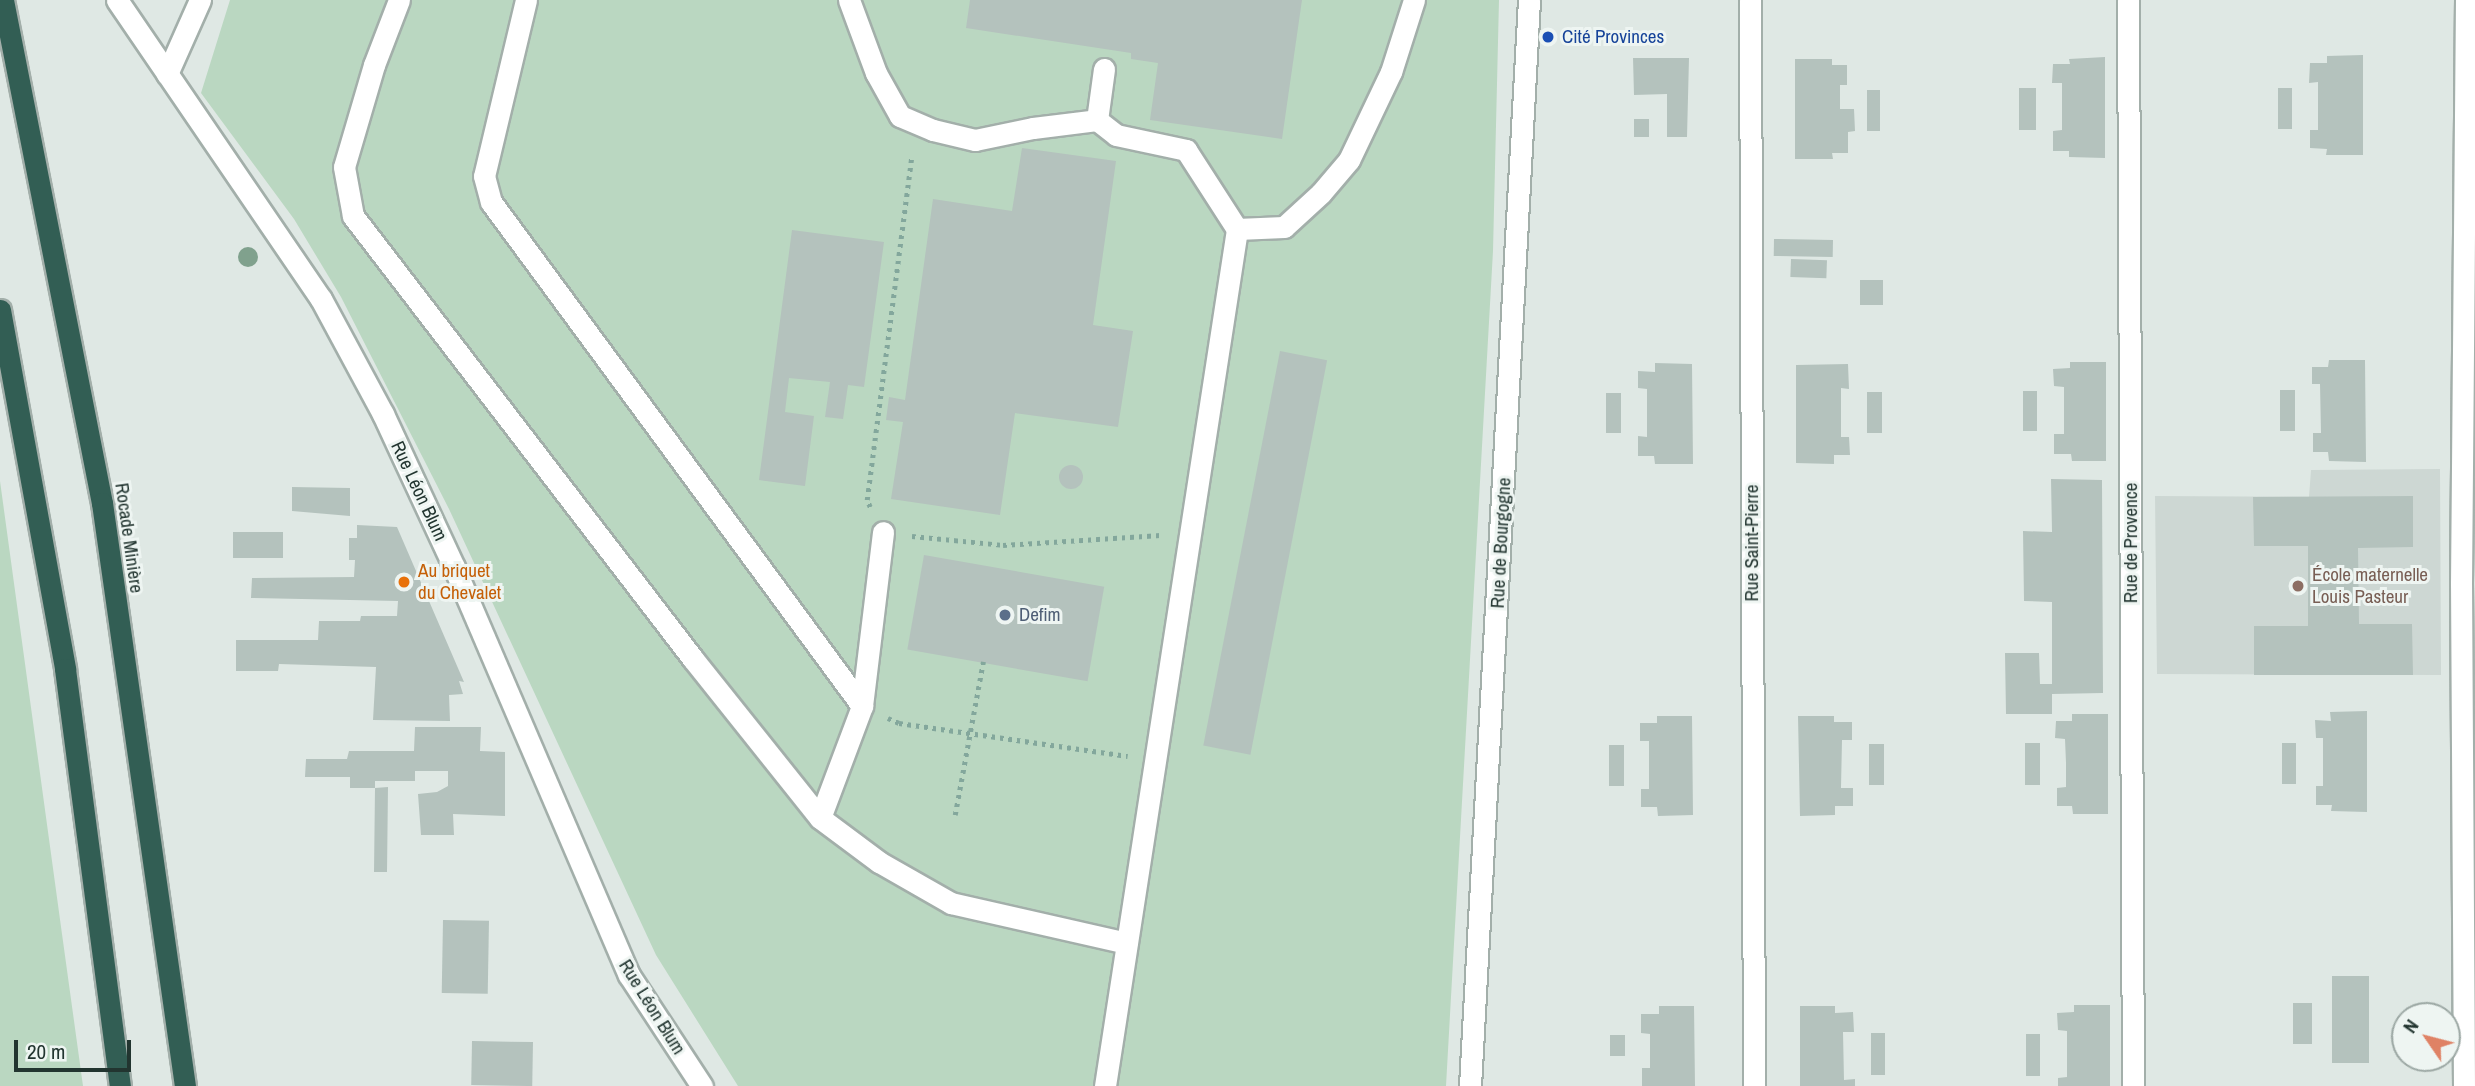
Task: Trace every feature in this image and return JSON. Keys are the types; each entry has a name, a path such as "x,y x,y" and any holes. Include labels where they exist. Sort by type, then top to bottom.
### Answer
{"highway":[{"name":"Rocade Minière","path":"3,0 102,503 185,1086"},
{"path":"0,310 65,669 120,1086"}],"street":[{"name":"Rue Léon Blum","path":"117,0 321,299 383,414 454,567 629,975 702,1086"},
{"path":"167,74 200,0"},
{"path":"399,0 374,65 344,167 353,216 676,637 820,818 878,862 951,903 1127,943"},
{"path":"526,0 484,176 491,202 862,706"},
{"path":"849,0 876,74 900,116 975,140 1033,128 1097,120 1116,135 1186,150 1237,229 1105,1086"},
{"path":"1237,229 1284,227 1321,193 1349,160 1391,72 1414,0"},
{"name":"Rue de Bourgogne","path":"1470,1086 1529,0"},
{"name":"Rue Saint-Pierre","path":"1750,0 1754,1086"},
{"name":"Rue de Provence","path":"2128,0 2133,1086"},
{"path":"2465,1086 2468,584 2466,0"},
{"path":"1097,120 1104,69"},
{"path":"820,818 862,706 883,532"}],"path":[{"path":"916,123 867,500 883,532 1003,545 1190,533"},
{"path":"955,815 983,662"},
{"path":"862,706 899,723 1156,760"}],"shaded area":[{"name":"École maternelle Louis Pasteur","path":"2440,469 2441,675 2157,674 2155,496 2309,497 2311,470"}],"green space":[{"path":"230,0 1499,0 1493,251 1446,1086 738,1086 656,955 449,509 341,297 294,219 201,93"},
{"path":"0,481 62,934 83,1086 0,1086"}],"building":[{"path":"970,0 1302,0 1282,139 1150,120 1158,63 1131,59 1131,53 966,28"},
{"path":"2363,55 2363,155 2326,155 2327,149 2310,148 2310,130 2318,130 2318,82 2309,83 2310,63 2327,63 2327,56"},
{"path":"2105,57 2105,158 2069,157 2069,151 2053,151 2053,131 2062,130 2062,83 2052,83 2053,64 2070,64 2069,59"},
{"path":"1633,58 1689,58 1687,137 1667,137 1667,94 1634,95"},
{"path":"1795,59 1832,59 1832,65 1847,65 1847,85 1840,85 1840,109 1854,109 1855,131 1848,132 1848,153 1832,153 1833,159 1795,159"},
{"path":"2019,88 2036,88 2036,130 2019,130"},
{"path":"2278,88 2292,88 2292,129 2278,129"},
{"path":"1867,90 1880,90 1880,131 1867,131"},
{"path":"1634,119 1649,119 1649,137 1634,137"},
{"path":"1022,148 1116,161 1093,325 1133,331 1118,427 1015,413 1000,515 891,499 903,422 886,420 889,397 905,400 933,199 1012,211"},
{"path":"792,230 884,242 864,387 848,385 843,419 825,417 830,382 789,378 785,412 814,416 805,486 759,480"},
{"path":"1774,239 1833,240 1833,257 1774,256"},
{"path":"1791,259 1827,260 1826,278 1790,277"},
{"path":"1860,280 1883,280 1883,305 1860,305"},
{"path":"1280,351 1327,360 1250,755 1203,746"},
{"path":"2329,360 2365,360 2366,462 2329,461 2328,452 2313,452 2313,433 2321,433 2320,384 2312,384 2312,367 2328,367"},
{"path":"2070,362 2106,362 2106,461 2072,461 2071,454 2054,454 2054,434 2064,434 2064,387 2054,386 2053,369 2070,368"},
{"path":"1655,363 1692,364 1693,464 1655,464 1654,456 1638,456 1638,436 1647,437 1647,389 1638,388 1638,371 1655,372"},
{"path":"1848,364 1849,389 1841,388 1841,437 1849,437 1850,455 1834,455 1834,464 1796,463 1796,365"},
{"path":"2280,390 2295,390 2295,431 2280,431"},
{"path":"2023,391 2037,391 2037,431 2023,431"},
{"path":"1867,392 1882,392 1882,433 1867,433"},
{"path":"1606,393 1621,393 1621,433 1606,433"},
{"path":"1071,465 1079,469 1083,477 1079,485 1071,489 1063,485 1059,477 1063,469"},
{"path":"2051,479 2102,480 2103,693 2052,694 2052,714 2006,714 2005,653 2039,653 2040,684 2052,684 2052,602 2024,601 2023,531 2052,532"},
{"path":"292,487 350,488 350,516 292,511"},
{"path":"2413,496 2413,547 2358,548 2359,624 2412,624 2413,675 2254,675 2254,626 2308,626 2308,546 2254,546 2253,497"},
{"path":"357,525 397,527 464,682 459,681 463,694 449,695 450,721 373,720 376,667 279,664 278,671 236,671 236,640 318,640 319,621 360,621 361,616 397,616 398,601 251,598 252,578 354,577 355,560 349,560 349,538 357,538"},
{"path":"233,532 283,532 283,558 233,558"},
{"path":"924,555 1104,587 1088,681 907,650"},
{"path":"2367,711 2367,812 2331,811 2332,805 2316,805 2316,786 2323,786 2323,738 2316,738 2315,720 2331,721 2330,712"},
{"path":"2072,714 2108,714 2108,814 2073,814 2072,806 2057,806 2057,788 2066,787 2066,763 2065,739 2055,738 2056,721 2072,721"},
{"path":"1657,716 1692,716 1693,815 1658,816 1657,807 1641,807 1641,789 1649,789 1649,741 1640,741 1640,723 1657,723"},
{"path":"1798,716 1834,716 1834,722 1852,722 1852,740 1842,740 1841,788 1853,788 1853,806 1835,806 1835,815 1800,816"},
{"path":"415,727 481,727 480,751 505,752 505,816 453,814 454,835 421,835 418,794 437,792 448,786 448,771 415,771 415,781 375,781 375,788 350,788 350,777 305,777 306,759 347,759 349,751 414,751"},
{"path":"2025,743 2040,743 2040,785 2025,785"},
{"path":"2282,743 2296,743 2296,784 2282,784"},
{"path":"1869,744 1884,744 1884,785 1869,785"},
{"path":"1609,745 1624,745 1624,786 1609,786"},
{"path":"388,787 387,872 374,872 375,788"},
{"path":"443,920 489,921 488,994 442,993"},
{"path":"2332,976 2369,976 2369,1063 2332,1063"},
{"path":"2293,1003 2312,1003 2312,1044 2293,1044"},
{"path":"2074,1005 2110,1005 2110,1086 2058,1086 2058,1078 2067,1077 2067,1031 2058,1030 2057,1013 2074,1012"},
{"path":"1659,1006 1694,1006 1695,1086 1642,1086 1642,1068 1650,1068 1650,1034 1641,1033 1641,1014 1659,1014"},
{"path":"1800,1006 1835,1006 1835,1013 1853,1012 1854,1032 1843,1032 1844,1080 1855,1079 1855,1086 1800,1086"},
{"path":"1871,1033 1885,1033 1885,1075 1871,1075"},
{"path":"2026,1034 2040,1034 2040,1076 2026,1076"},
{"path":"1610,1035 1625,1035 1625,1056 1610,1056"},
{"path":"472,1041 533,1042 532,1086 471,1085"}],"place":[{"name":"Cité Provinces","path":"1548,37"},
{"name":"Au briquet du Chevalet","path":"404,582"},
{"name":"École maternelle Louis Pasteur","path":"2298,586"},
{"name":"Defim","path":"1005,615"}]}
